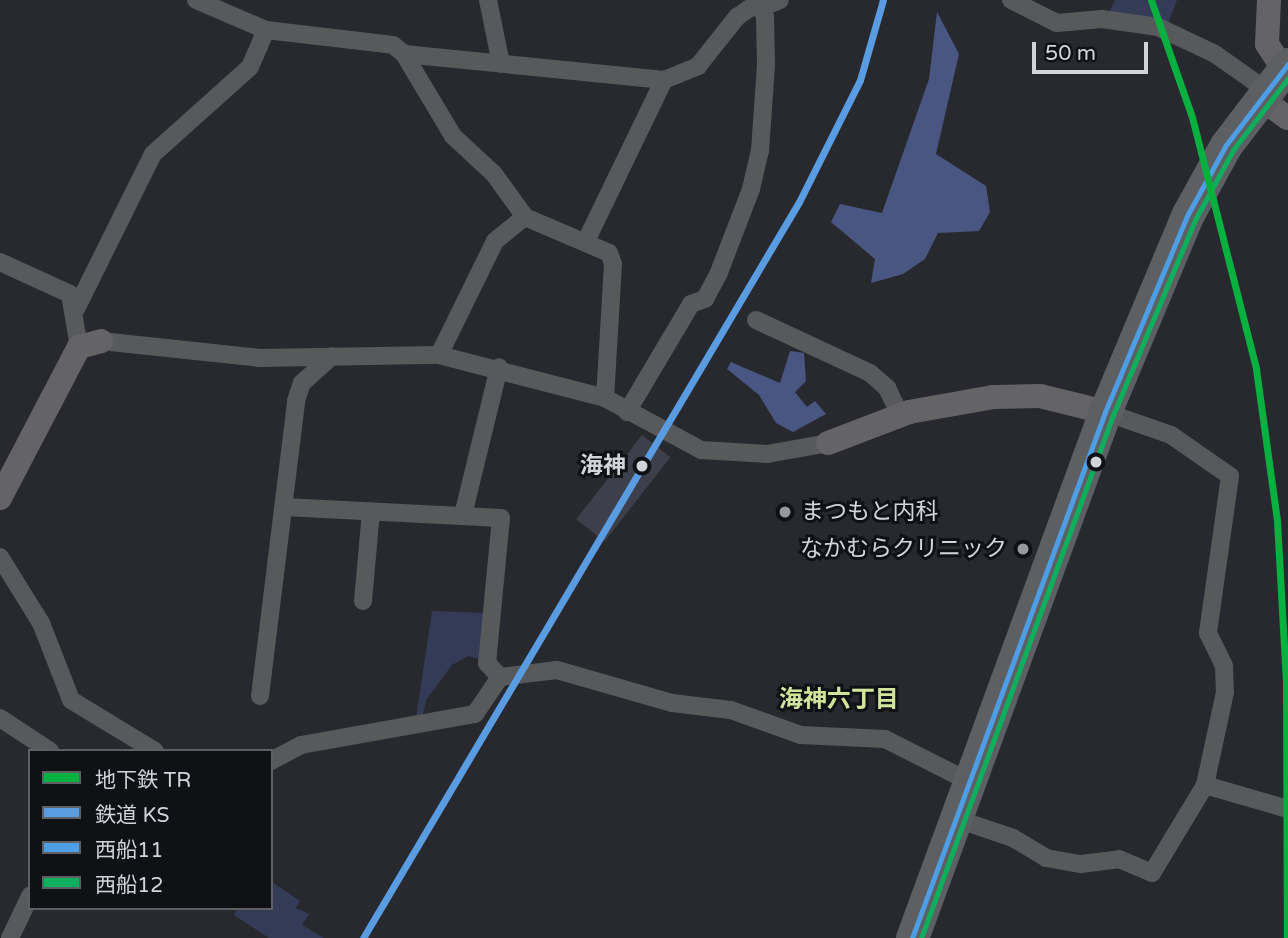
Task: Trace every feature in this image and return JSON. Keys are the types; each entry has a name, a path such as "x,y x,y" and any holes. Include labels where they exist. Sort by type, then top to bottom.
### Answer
{"highway":[{"path":"912,938 1105,412 1188,214 1274,80"}],"street":[{"path":"196,0 266,30 393,45 404,54 453,136 494,174 525,217 587,239 609,253 613,264 605,398"},
{"path":"488,0 501,64"},
{"path":"404,54 664,80 698,66 737,17 759,3 780,0"},
{"path":"1011,0 1057,23 1102,19 1158,27 1274,80"},
{"path":"1269,0 1267,44 1274,80 1288,118"},
{"path":"627,412 691,304 705,299 718,275 751,189 764,103 759,3"},
{"path":"76,309 153,154 250,67 266,30"},
{"path":"587,239 664,80"},
{"path":"439,355 495,241 525,217"},
{"path":"0,262 70,295 90,344"},
{"path":"756,320 870,373 887,388 900,415"},
{"path":"90,344 222,356 439,355 499,367 605,398 701,450 767,454 828,443 900,415 993,397 1040,396 1105,412 1171,435 1230,476 1208,633 1224,666 1225,692 1205,785 1152,873 1119,859 1081,864 1046,858 1013,838 954,818"},
{"path":"0,498 6,474 90,344"},
{"path":"260,696 296,401 302,383 332,356"},
{"path":"463,515 499,367"},
{"path":"284,507 463,515 503,522 487,663 500,677"},
{"path":"363,601 371,511"},
{"path":"0,557 41,624 71,699 152,749"},
{"path":"273,760 300,746 475,714 500,677 556,670 672,704 731,709 801,735 885,738 968,781"},
{"path":"0,718 47,749"},
{"path":"1205,785 1288,809"},
{"path":"10,938 28,900"}],"shaded area":[{"path":"1115,0 1177,0 1167,26 1108,15"},
{"path":"937,12 959,54 936,154 986,186 990,212 979,231 938,233 925,259 903,274 871,283 875,259 831,222 840,204 882,213 929,79"},
{"path":"790,351 804,353 806,381 795,392 807,407 815,401 826,414 793,432 776,423 759,395 727,369 731,362 780,383"},
{"path":"432,611 489,613 483,660 468,656 452,665 426,700 422,718 416,718"},
{"path":"273,882 300,901 296,908 309,914 302,925 324,938 269,938 234,915 237,910 273,910"}],"building":[{"path":"642,435 670,457 604,541 576,519"}],"metro line":[{"name":"TR","path":"1151,0 1192,117 1256,369 1277,521 1286,680 1287,938"}],"rail line":[{"name":"KS","path":"363,938 799,202 860,80 883,0"}],"transit line":[{"name":"西船11","path":"912,938 1105,412 1188,214 1226,145 1288,64"},
{"name":"西船12","path":"921,938 1113,415 1196,218 1233,150 1288,78"}],"place":[{"name":"海神","path":"642,466"},
{"name":"まつもと内科","path":"785,512"},
{"name":"なかむらクリニック","path":"1023,549"}],"district":[{"name":"海神六丁目","path":"839,700"}]}
